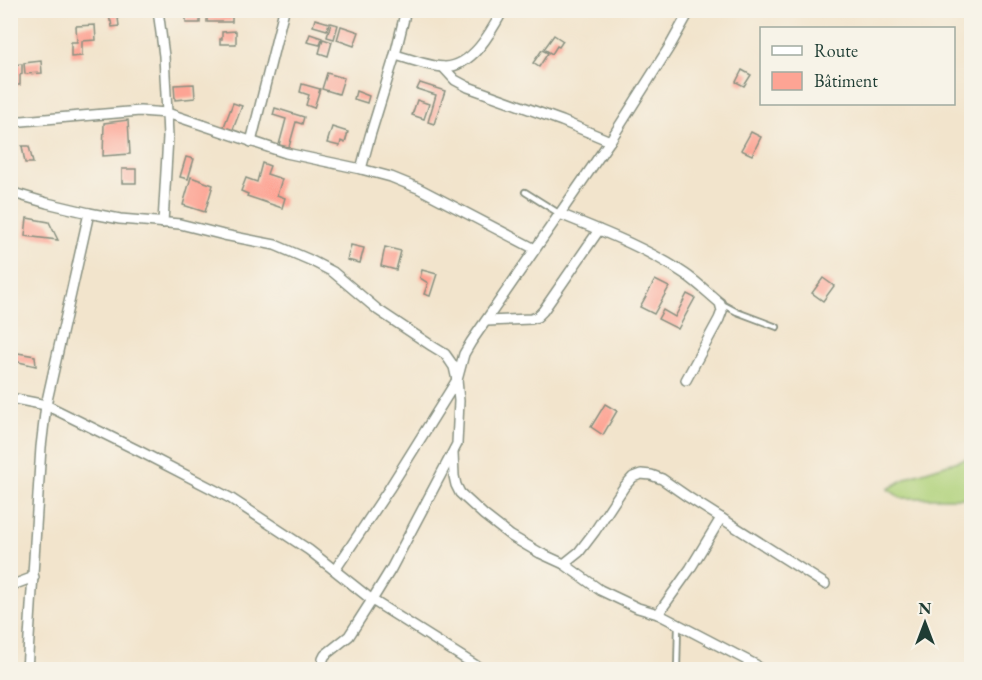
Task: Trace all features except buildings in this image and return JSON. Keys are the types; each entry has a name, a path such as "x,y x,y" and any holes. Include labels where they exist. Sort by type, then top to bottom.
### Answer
{"street":[{"path":"158,10 164,56 168,137 163,223"},
{"path":"251,142 284,10"},
{"path":"361,169 406,10"},
{"path":"395,55 443,67 454,66 465,60 486,38 502,10"},
{"path":"335,570 395,480 457,380 464,354 610,141 690,10"},
{"path":"443,67 455,80 468,87 610,141"},
{"path":"10,122 140,111 167,113 286,153 391,177 418,188 535,249"},
{"path":"10,192 89,213 120,219 188,226 275,245 333,272 378,310 445,354 454,367 459,401 457,444 391,569 349,636 325,655 322,669"},
{"path":"27,669 40,457 46,405 89,213"},
{"path":"560,214 648,253 686,274 720,303 722,311 719,319 686,380"},
{"path":"487,321 531,319 537,316 549,303 599,230"},
{"path":"10,398 46,405 230,498 309,550 372,600 483,669"},
{"path":"453,450 454,476 460,493 511,536 564,564 600,591 658,614 756,665"},
{"path":"564,564 579,552 624,487 633,477 641,474 662,479 775,554 825,584"},
{"path":"658,614 690,569 721,518"},
{"path":"10,586 34,577"}],"lane":[{"path":"525,192 560,214"},
{"path":"720,303 777,327"},
{"path":"677,669 678,625"}],"green space":[{"path":"971,457 971,498 901,498 888,489 910,476"}]}
